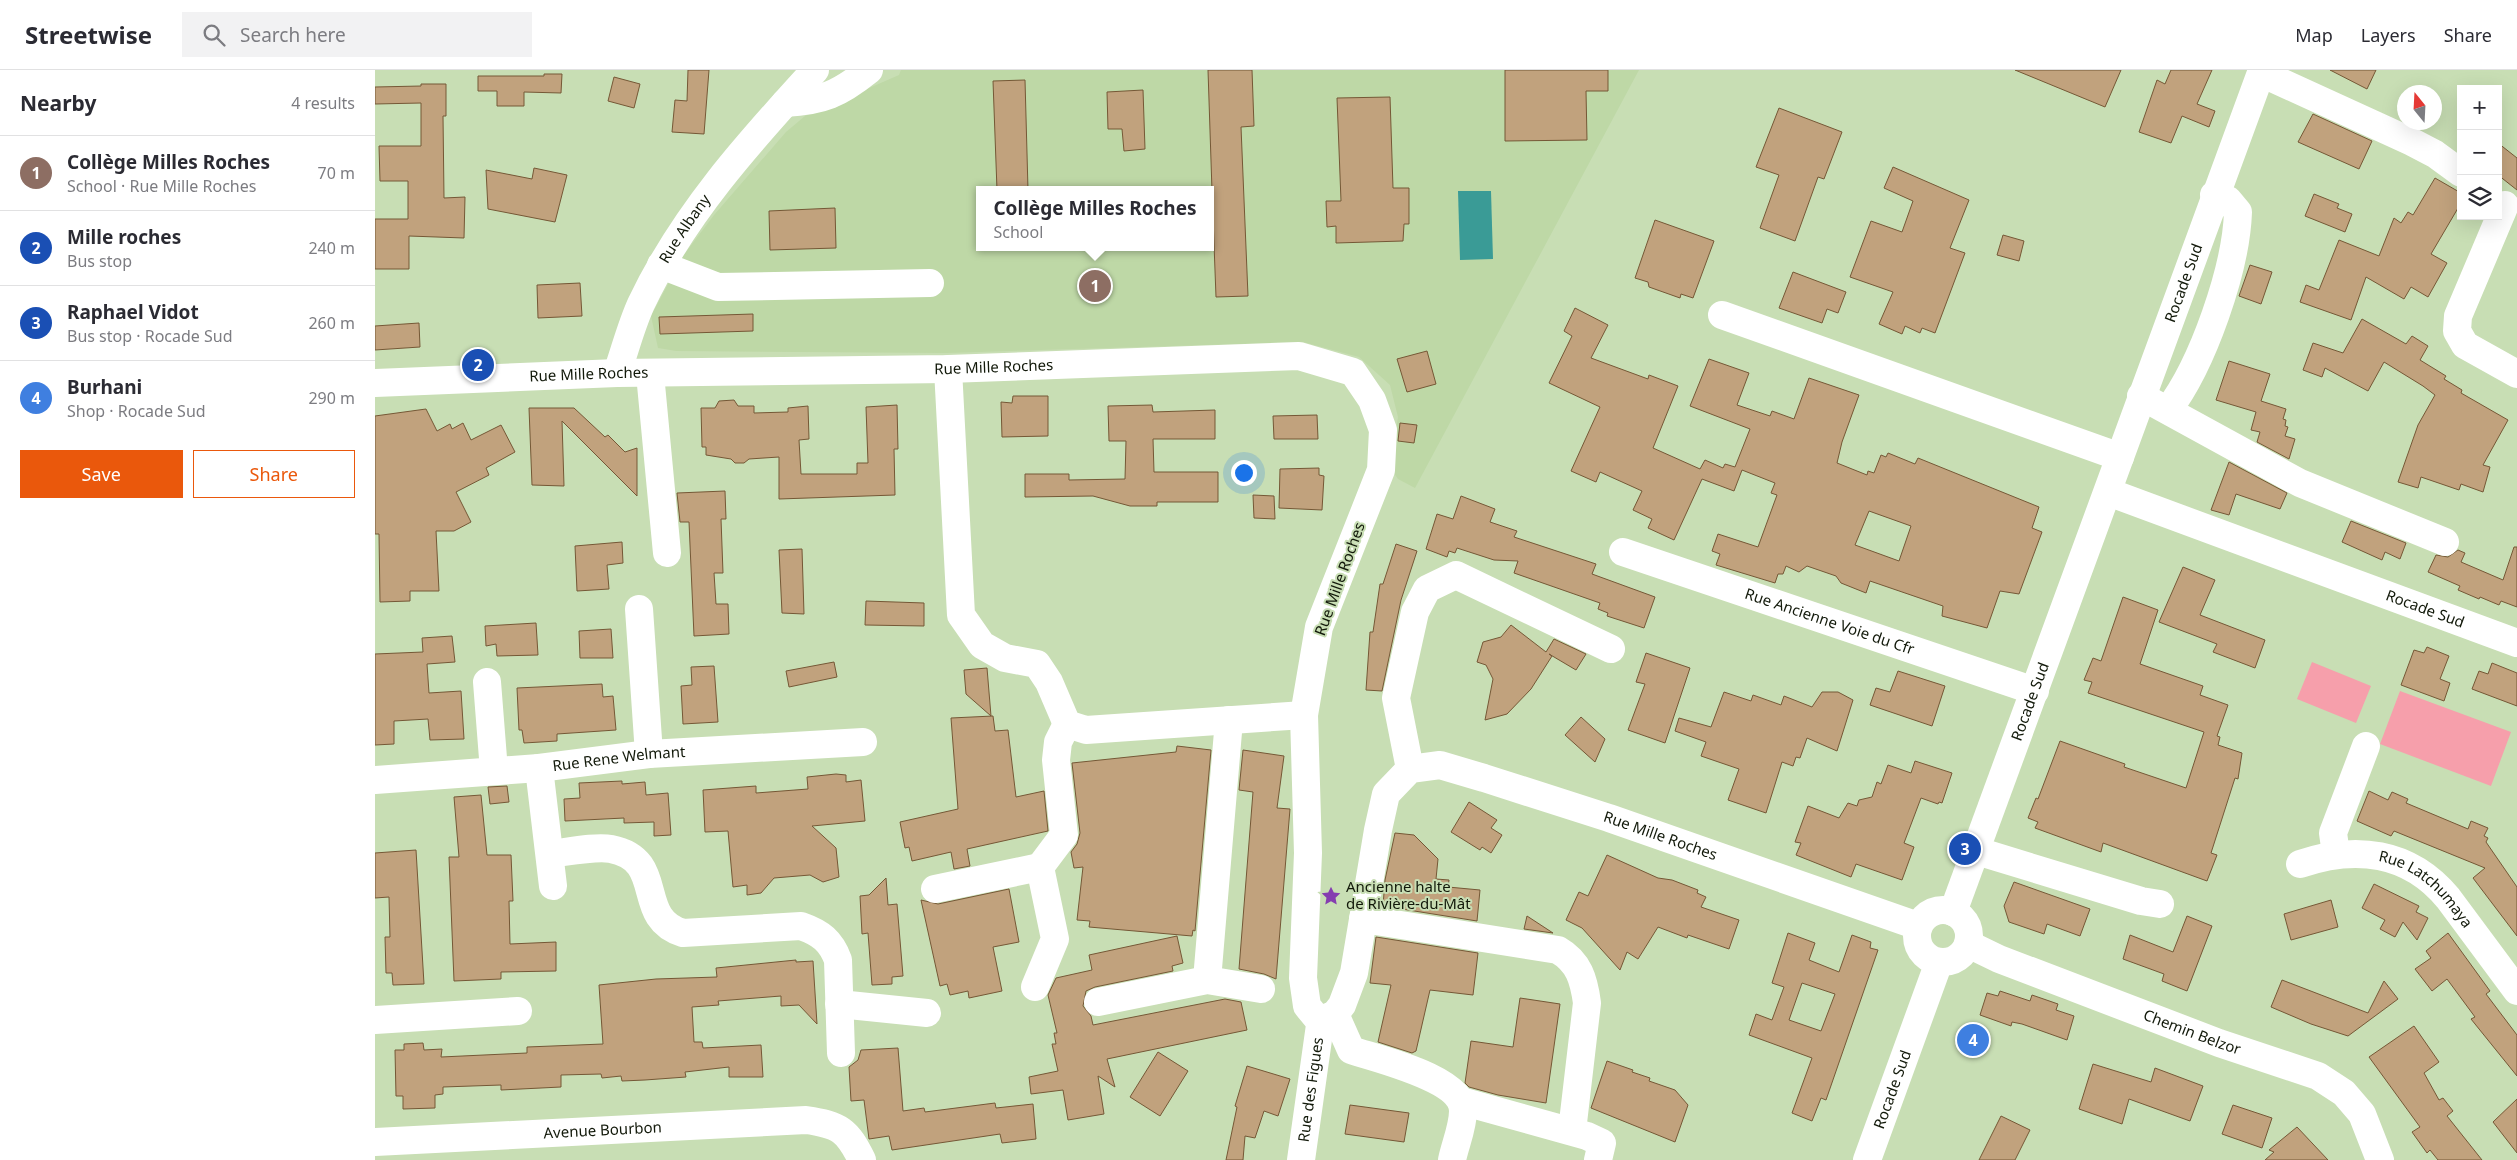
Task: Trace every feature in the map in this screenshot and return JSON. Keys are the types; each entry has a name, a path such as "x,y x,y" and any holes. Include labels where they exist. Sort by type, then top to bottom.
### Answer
{"street":[{"name":"Rue Albany","path":"617,373 640,306 661,265 695,211 726,169 815,70"},
{"path":"785,103 809,102 845,90 869,70"},
{"name":"Rocade Sud","path":"1953,912 2108,492 2214,195 2261,72 2412,142 2435,154 2457,170"},
{"path":"2168,410 2183,390 2199,357 2215,315 2237,229 2238,212 2228,200 2214,195"},
{"path":"2507,207 2458,316 2457,331 2465,346 2517,374"},
{"path":"661,265 718,287 931,283"},
{"path":"1722,315 2120,458"},
{"name":"Rue Mille Roches","path":"375,382 617,373 947,369 1299,356 1353,372 1372,400 1383,430 1381,470 1319,627 1304,715 1308,853 1303,978 1307,1006 1316,1017 1328,1016 1351,1050 1433,1078 1454,1092 1461,1101"},
{"path":"935,889 1040,867 1064,834 1057,760 1058,742 1067,724 1049,682 1037,664 1005,658 982,645 961,615 947,369"},
{"path":"650,374 667,553"},
{"path":"2141,396 2300,483 2445,542"},
{"name":"Rocade Sud","path":"2108,492 2517,644"},
{"name":"Rue Ancienne Voie du Cfr","path":"1623,552 2035,691"},
{"path":"1328,1016 1342,1005 1354,973 1386,794 1410,769 1396,698 1415,612 1427,589 1456,575 1611,648"},
{"path":"639,609 649,754"},
{"path":"487,682 494,771"},
{"path":"1067,724 1087,730 1304,715"},
{"path":"1207,980 1229,720"},
{"name":"Rue Rene Welmant","path":"375,780 539,768 649,754 863,742"},
{"path":"2336,854 2333,833 2366,746"},
{"name":"Rue Mille Roches","path":"1410,769 1440,765 1484,778 1609,818 1918,926"},
{"path":"539,768 553,886"},
{"path":"550,854 609,848 625,852 644,871 650,884 656,916 667,926 677,931 801,926 817,932 833,948 838,960 841,1053"},
{"path":"1977,851 2141,901 2160,904"},
{"name":"Rue Latchumaya","path":"2300,864 2336,854 2356,853 2384,858 2420,872 2437,885 2448,898 2517,990"},
{"path":"1035,987 1055,939 1040,867"},
{"path":"1945,910 1953,912 1960,916 1968,929 1968,944 1960,957 1946,962 1931,960 1920,950 1917,942 1918,926 1929,914 1945,910"},
{"path":"1363,918 1558,950 1569,956 1581,977 1587,1002 1573,1131"},
{"name":"Chemin Belzor","path":"1968,944 1999,959 2219,1043 2318,1076 2344,1093 2362,1114 2371,1155"},
{"name":"Rocade Sud","path":"1867,1160 1939,962"},
{"path":"1098,1002 1207,980 1261,990"},
{"path":"839,1004 927,1014"},
{"path":"375,1020 518,1010"},
{"name":"Rue des Figues","path":"1301,1160 1328,1016"},
{"path":"1452,1160 1463,1112 1461,1101 1573,1131 1601,1143 1598,1160"},
{"name":"Avenue Bourbon","path":"375,1142 806,1120 830,1124 851,1138 862,1160"}],"shaded area":[{"path":"901,70 1639,70 1415,488 1398,479 1390,467 1398,417 1390,385 1359,357 1303,342 947,353 676,351 658,348 651,316 683,256 714,215 786,132 805,116 899,75"},
{"path":"2312,662 2371,686 2356,723 2297,699"},
{"path":"2400,691 2511,732 2491,786 2380,744"}],"water":[{"path":"1458,191 1491,191 1493,259 1460,260"}],"building":[{"path":"688,70 709,70 704,134 672,132 675,100 687,101"},
{"path":"1208,70 1252,70 1254,126 1241,127 1248,296 1216,297 1214,186 1212,186"},
{"path":"1505,70 1608,70 1608,91 1586,91 1587,140 1505,141"},
{"path":"2015,70 2121,70 2105,107"},
{"path":"2171,70 2212,70 2197,104 2215,111 2209,127 2182,116 2171,143 2139,132 2157,80 2165,84"},
{"path":"2330,70 2376,70 2367,89"},
{"path":"544,74 562,74 561,93 524,92 524,106 497,106 497,91 478,91 478,76 544,76"},
{"path":"614,77 640,84 634,108 608,101"},
{"path":"1025,80 1028,186 997,186 993,81"},
{"path":"421,84 446,84 446,116 443,116 444,198 465,197 464,238 409,236 409,269 375,269 375,219 408,219 408,181 380,181 379,146 421,146 421,103 375,104 375,87 421,86"},
{"path":"1143,90 1145,149 1124,151 1122,129 1108,129 1107,92"},
{"path":"1390,97 1393,188 1409,188 1409,224 1404,224 1403,241 1336,243 1336,226 1327,227 1326,201 1341,201 1337,98"},
{"path":"1779,108 1842,132 1824,179 1818,177 1795,241 1760,228 1779,175 1756,167"},
{"path":"2313,114 2372,141 2359,169 2298,142"},
{"path":"2502,146 2517,158 2517,190 2502,178"},
{"path":"1893,167 1969,200 1950,248 1965,253 1935,333 1922,328 1920,333 1905,326 1902,334 1879,324 1893,292 1850,277 1871,221 1902,232 1913,201 1884,188"},
{"path":"534,168 567,175 555,222 488,209 486,170 532,179"},
{"path":"2435,178 2457,191 2457,210 2431,254 2447,263 2428,297 2411,287 2404,299 2366,277 2351,320 2300,302 2306,285 2319,290 2339,240 2379,256 2394,218 2401,223 2408,212 2413,215"},
{"path":"2314,194 2339,204 2337,208 2352,214 2345,232 2305,216"},
{"path":"835,208 836,248 770,250 769,211"},
{"path":"1655,220 1714,241 1693,298 1681,294 1680,298 1649,287 1648,282 1635,278"},
{"path":"2003,235 2024,241 2019,261 1997,255"},
{"path":"2250,265 2272,272 2261,304 2239,296"},
{"path":"1793,272 1846,292 1838,313 1827,309 1822,323 1779,308"},
{"path":"580,283 582,316 538,318 537,285"},
{"path":"1575,308 1608,325 1591,358 1648,379 1649,375 1678,386 1653,448 1700,469 1705,460 1723,468 1725,464 1735,467 1750,429 1690,406 1709,359 1749,373 1737,405 1770,416 1772,411 1794,419 1809,378 1859,395 1842,442 1837,463 1867,475 1868,471 1874,473 1881,455 1886,457 1888,453 1915,464 1918,458 2039,507 2032,528 2042,532 2019,594 2000,591 1987,628 1942,616 1943,606 1870,581 1866,593 1841,583 1836,576 1807,566 1799,572 1786,566 1783,574 1778,574 1775,583 1716,565 1720,554 1712,551 1718,534 1758,547 1777,495 1771,493 1775,483 1742,470 1734,491 1702,479 1674,540 1648,528 1652,519 1633,510 1642,491 1600,472 1596,482 1571,471 1600,407 1549,383 1572,336 1564,331","holes":["1869,511 1911,526 1899,561 1855,545"]},
{"path":"753,314 753,331 660,334 659,317"},
{"path":"2362,319 2406,344 2412,336 2428,346 2420,360 2446,376 2444,379 2462,390 2461,393 2508,420 2483,465 2490,467 2483,492 2461,484 2459,490 2421,477 2418,488 2398,482 2418,425 2435,395 2423,386 2384,362 2368,391 2325,368 2322,377 2303,370 2313,343 2343,353"},
{"path":"419,323 420,347 375,350 375,326"},
{"path":"1427,351 1436,384 1407,392 1397,359"},
{"path":"2229,361 2270,374 2261,401 2286,409 2283,419 2286,420 2285,426 2288,427 2285,436 2295,439 2289,459 2257,442 2260,432 2251,430 2256,412 2216,400"},
{"path":"1013,396 1048,396 1048,436 1002,437 1001,402 1012,403"},
{"path":"734,400 738,406 754,406 754,413 788,412 788,408 808,406 809,439 799,440 801,474 857,474 857,463 868,463 866,407 897,405 898,449 894,449 895,495 779,499 779,457 749,459 744,463 735,463 731,459 706,455 706,447 702,447 701,408 715,408 719,401"},
{"path":"1152,405 1153,412 1215,410 1215,439 1153,439 1154,472 1218,472 1218,502 1157,502 1157,506 1130,506 1093,496 1025,497 1025,474 1069,474 1069,480 1125,479 1126,441 1109,441 1108,406"},
{"path":"529,408 574,408 605,437 608,435 625,452 637,448 637,496 562,421 564,486 532,485"},
{"path":"426,409 437,431 450,424 452,429 463,423 471,440 501,425 515,452 486,468 489,475 456,492 471,522 454,531 436,531 439,591 410,591 410,601 380,602 379,534 375,534 375,416"},
{"path":"1317,415 1318,439 1274,439 1273,416"},
{"path":"1400,423 1417,425 1414,443 1398,441"},
{"path":"2229,462 2287,493 2280,509 2236,494 2229,515 2211,510"},
{"path":"1319,468 1319,475 1324,476 1322,510 1279,508 1280,469"},
{"path":"725,491 726,519 721,519 723,573 714,573 716,604 728,604 729,634 694,636 689,522 680,522 677,493"},
{"path":"1253,495 1274,496 1275,519 1254,518"},
{"path":"1461,496 1495,509 1490,522 1517,531 1514,537 1596,564 1592,574 1655,597 1644,628 1607,616 1608,613 1598,609 1600,603 1514,573 1518,561 1494,560 1457,548 1455,553 1449,551 1447,557 1426,549 1437,514 1453,519"},
{"path":"2351,521 2406,543 2400,559 2385,552 2382,560 2342,542"},
{"path":"622,542 623,563 607,565 609,589 577,591 575,546"},
{"path":"1396,544 1417,551 1401,600 1382,691 1366,690 1370,632 1373,632 1380,584 1383,584"},
{"path":"2514,547 2517,547 2517,607 2501,601 2499,605 2480,597 2479,599 2458,590 2460,586 2428,572 2436,555 2448,557 2458,550 2465,553 2461,562 2503,580"},
{"path":"802,549 804,614 782,613 779,550"},
{"path":"2183,567 2215,580 2200,615 2265,640 2255,668 2213,652 2217,644 2159,622"},
{"path":"2123,597 2158,610 2140,664 2203,686 2200,695 2228,705 2217,736 2220,737 2218,745 2242,753 2238,779 2235,778 2211,853 2217,855 2207,881 2103,843 2101,852 2035,828 2038,822 2028,818 2036,798 2038,799 2060,741 2125,764 2124,767 2186,788 2204,732 2088,693 2092,682 2084,680 2093,658 2101,661"},
{"path":"866,601 924,603 924,626 865,625"},
{"path":"536,623 538,655 497,656 496,644 486,646 485,626"},
{"path":"1511,625 1546,652 1554,639 1586,654 1576,670 1549,654 1552,656 1531,689 1507,714 1485,720 1493,679 1486,665 1477,662 1483,642 1501,637"},
{"path":"611,629 613,658 580,658 579,631"},
{"path":"452,636 455,662 427,664 429,693 461,691 464,739 430,740 428,719 394,721 394,744 375,745 375,654 423,652 422,638"},
{"path":"2427,647 2449,656 2440,679 2450,683 2444,701 2401,685 2414,650 2424,653"},
{"path":"1646,653 1690,668 1665,743 1628,730 1645,684 1636,682"},
{"path":"834,662 837,677 789,687 786,671"},
{"path":"2492,663 2517,673 2517,706 2472,689 2479,671 2488,674"},
{"path":"714,666 718,722 683,724 681,686 692,685 691,667"},
{"path":"987,668 991,716 966,694 964,670"},
{"path":"1898,671 1945,686 1932,726 1870,705 1876,688 1890,692"},
{"path":"602,684 603,697 613,696 616,730 557,734 557,741 524,743 522,730 519,730 517,688"},
{"path":"1724,692 1751,701 1753,695 1781,705 1784,696 1812,707 1822,692 1838,692 1853,700 1837,751 1807,738 1800,758 1796,757 1793,766 1782,762 1766,813 1728,800 1739,769 1701,756 1706,742 1675,731 1679,718 1711,727"},
{"path":"993,716 995,731 1008,730 1016,797 1044,791 1048,831 967,849 970,866 954,869 951,852 912,861 909,847 905,848 900,822 958,809 951,718"},
{"path":"1581,717 1605,739 1595,762 1565,735"},
{"path":"1177,746 1211,750 1195,931 1193,930 1192,936 1089,927 1090,921 1077,920 1083,867 1074,868 1071,852 1077,844 1080,833 1072,763 1176,752"},
{"path":"1243,750 1284,756 1277,808 1290,809 1276,979 1264,974 1239,969 1253,792 1239,790"},
{"path":"1915,761 1952,773 1942,803 1939,802 1938,804 1921,798 1904,843 1914,847 1902,880 1856,864 1851,877 1796,855 1801,843 1795,842 1808,806 1839,818 1848,803 1857,806 1859,800 1872,797 1877,782 1881,784 1888,765 1911,773"},
{"path":"836,774 846,775 846,782 861,780 865,821 812,826 836,848 839,877 823,882 810,875 774,878 761,893 747,895 747,885 733,887 728,831 705,832 703,790 756,786 756,793 808,789 807,777"},
{"path":"622,781 622,784 645,782 646,795 668,793 671,835 654,836 654,822 624,823 624,818 565,821 564,799 580,798 579,783"},
{"path":"507,786 509,802 490,804 488,787"},
{"path":"2369,791 2388,800 2392,792 2408,799 2406,803 2468,829 2471,821 2488,828 2484,836 2488,838 2486,842 2517,887 2517,936 2473,878 2485,868 2394,831 2391,836 2357,821"},
{"path":"481,795 487,855 511,855 513,901 509,901 510,944 556,942 556,971 501,972 501,979 454,981 449,857 459,857 454,797"},
{"path":"1469,802 1497,820 1491,828 1502,835 1491,853 1482,847 1480,850 1451,832"},
{"path":"1395,833 1414,835 1438,859 1436,879 1449,880 1448,887 1480,890 1477,921 1383,906 1385,880"},
{"path":"416,850 424,984 393,985 392,973 386,973 385,937 390,937 389,897 375,898 375,853"},
{"path":"1607,855 1658,878 1672,880 1698,890 1697,893 1706,897 1701,907 1739,920 1729,949 1688,935 1687,938 1658,927 1638,959 1627,952 1620,970 1582,928 1566,920 1579,892 1588,896"},
{"path":"886,878 888,905 897,904 903,976 892,977 892,984 872,985 868,933 862,934 860,896 869,895"},
{"path":"2014,882 2090,909 2080,936 2047,924 2044,934 2009,922 2004,906"},
{"path":"2374,884 2419,906 2416,912 2428,918 2417,940 2403,922 2395,937 2380,929 2385,920 2362,908"},
{"path":"1009,889 1019,942 993,947 1002,991 969,998 968,991 950,995 947,984 940,986 921,900 938,904"},
{"path":"2331,900 2338,927 2291,940 2284,914"},
{"path":"1527,916 1553,933 1524,929"},
{"path":"2187,916 2212,926 2187,991 2162,981 2164,974 2123,959 2130,935 2173,952"},
{"path":"1788,933 1815,943 1809,960 1839,972 1852,935 1871,942 1870,948 1878,950 1826,1100 1821,1098 1812,1121 1792,1113 1812,1058 1749,1035 1756,1014 1772,1020 1784,987 1772,983","holes":["1802,983 1835,994 1821,1031 1789,1020"]},
{"path":"2448,933 2490,991 2486,994 2517,1035 2517,1076 2471,1019 2475,1017 2447,979 2432,991 2415,969 2431,958 2426,951"},
{"path":"1177,936 1183,963 1172,966 1173,971 1095,987 1086,991 1083,1006 1091,1016 1093,1025 1225,999 1241,1002 1247,1030 1107,1059 1115,1087 1098,1076 1104,1114 1068,1120 1063,1090 1031,1094 1029,1077 1058,1071 1052,1044 1056,1044 1054,1033 1057,1033 1048,995 1056,978 1092,970 1089,955"},
{"path":"1376,937 1478,953 1473,995 1430,990 1416,1051 1412,1053 1378,1042 1391,985 1370,983"},
{"path":"796,960 796,962 813,961 817,1024 799,1005 781,1006 781,996 718,1001 719,1005 692,1007 694,1042 702,1042 703,1048 761,1045 763,1077 729,1077 729,1067 685,1072 686,1077 645,1080 622,1081 621,1076 602,1078 601,1074 561,1075 561,1087 501,1090 501,1085 443,1087 443,1094 435,1095 435,1108 403,1109 403,1096 396,1096 395,1050 404,1050 404,1044 423,1043 424,1050 442,1049 441,1057 527,1053 527,1047 603,1044 599,985 656,979 717,977 716,968"},
{"path":"2282,980 2368,1013 2384,981 2398,999 2348,1036 2311,1024 2271,1007"},
{"path":"2000,991 2030,1001 2032,995 2058,1004 2056,1010 2074,1016 2067,1040 2022,1024 2012,1022 2011,1026 1980,1015 1987,993 1998,996"},
{"path":"1520,998 1560,1004 1546,1103 1498,1095 1469,1087 1465,1083 1471,1041 1513,1047"},
{"path":"2414,1026 2439,1062 2424,1073 2439,1100 2443,1098 2453,1111 2447,1116 2482,1160 2438,1160 2430,1150 2427,1153 2412,1132 2420,1127 2369,1057"},
{"path":"898,1048 903,1111 924,1108 925,1112 995,1103 996,1108 1033,1104 1036,1139 1002,1143 1000,1134 892,1150 889,1136 869,1139 864,1100 851,1101 849,1067 858,1060 861,1050"},
{"path":"1158,1052 1188,1071 1160,1116 1130,1097"},
{"path":"1607,1061 1650,1078 1649,1081 1675,1090 1688,1105 1675,1142 1591,1108"},
{"path":"2093,1064 2151,1082 2155,1068 2203,1086 2190,1121 2129,1099 2122,1124 2079,1109"},
{"path":"1247,1066 1290,1079 1278,1116 1264,1111 1255,1138 1245,1136 1243,1160 1226,1160 1237,1107 1235,1106"},
{"path":"2517,1099 2517,1153 2493,1122"},
{"path":"1350,1105 1409,1113 1404,1142 1345,1134"},
{"path":"2233,1105 2272,1118 2262,1148 2222,1134"},
{"path":"2001,1116 2030,1130 2015,1160 1979,1160"},
{"path":"2297,1127 2328,1160 2265,1160 2274,1152 2269,1150"}],"place":[{"name":"Collège Milles Roches","path":"1095,286"},
{"name":"Mille roches","path":"478,365"},
{"name":"Raphael Vidot","path":"1965,849"},
{"name":"Ancienne halte de Rivière-du-Mât","path":"1331,896"},
{"name":"Burhani","path":"1973,1040"}]}
